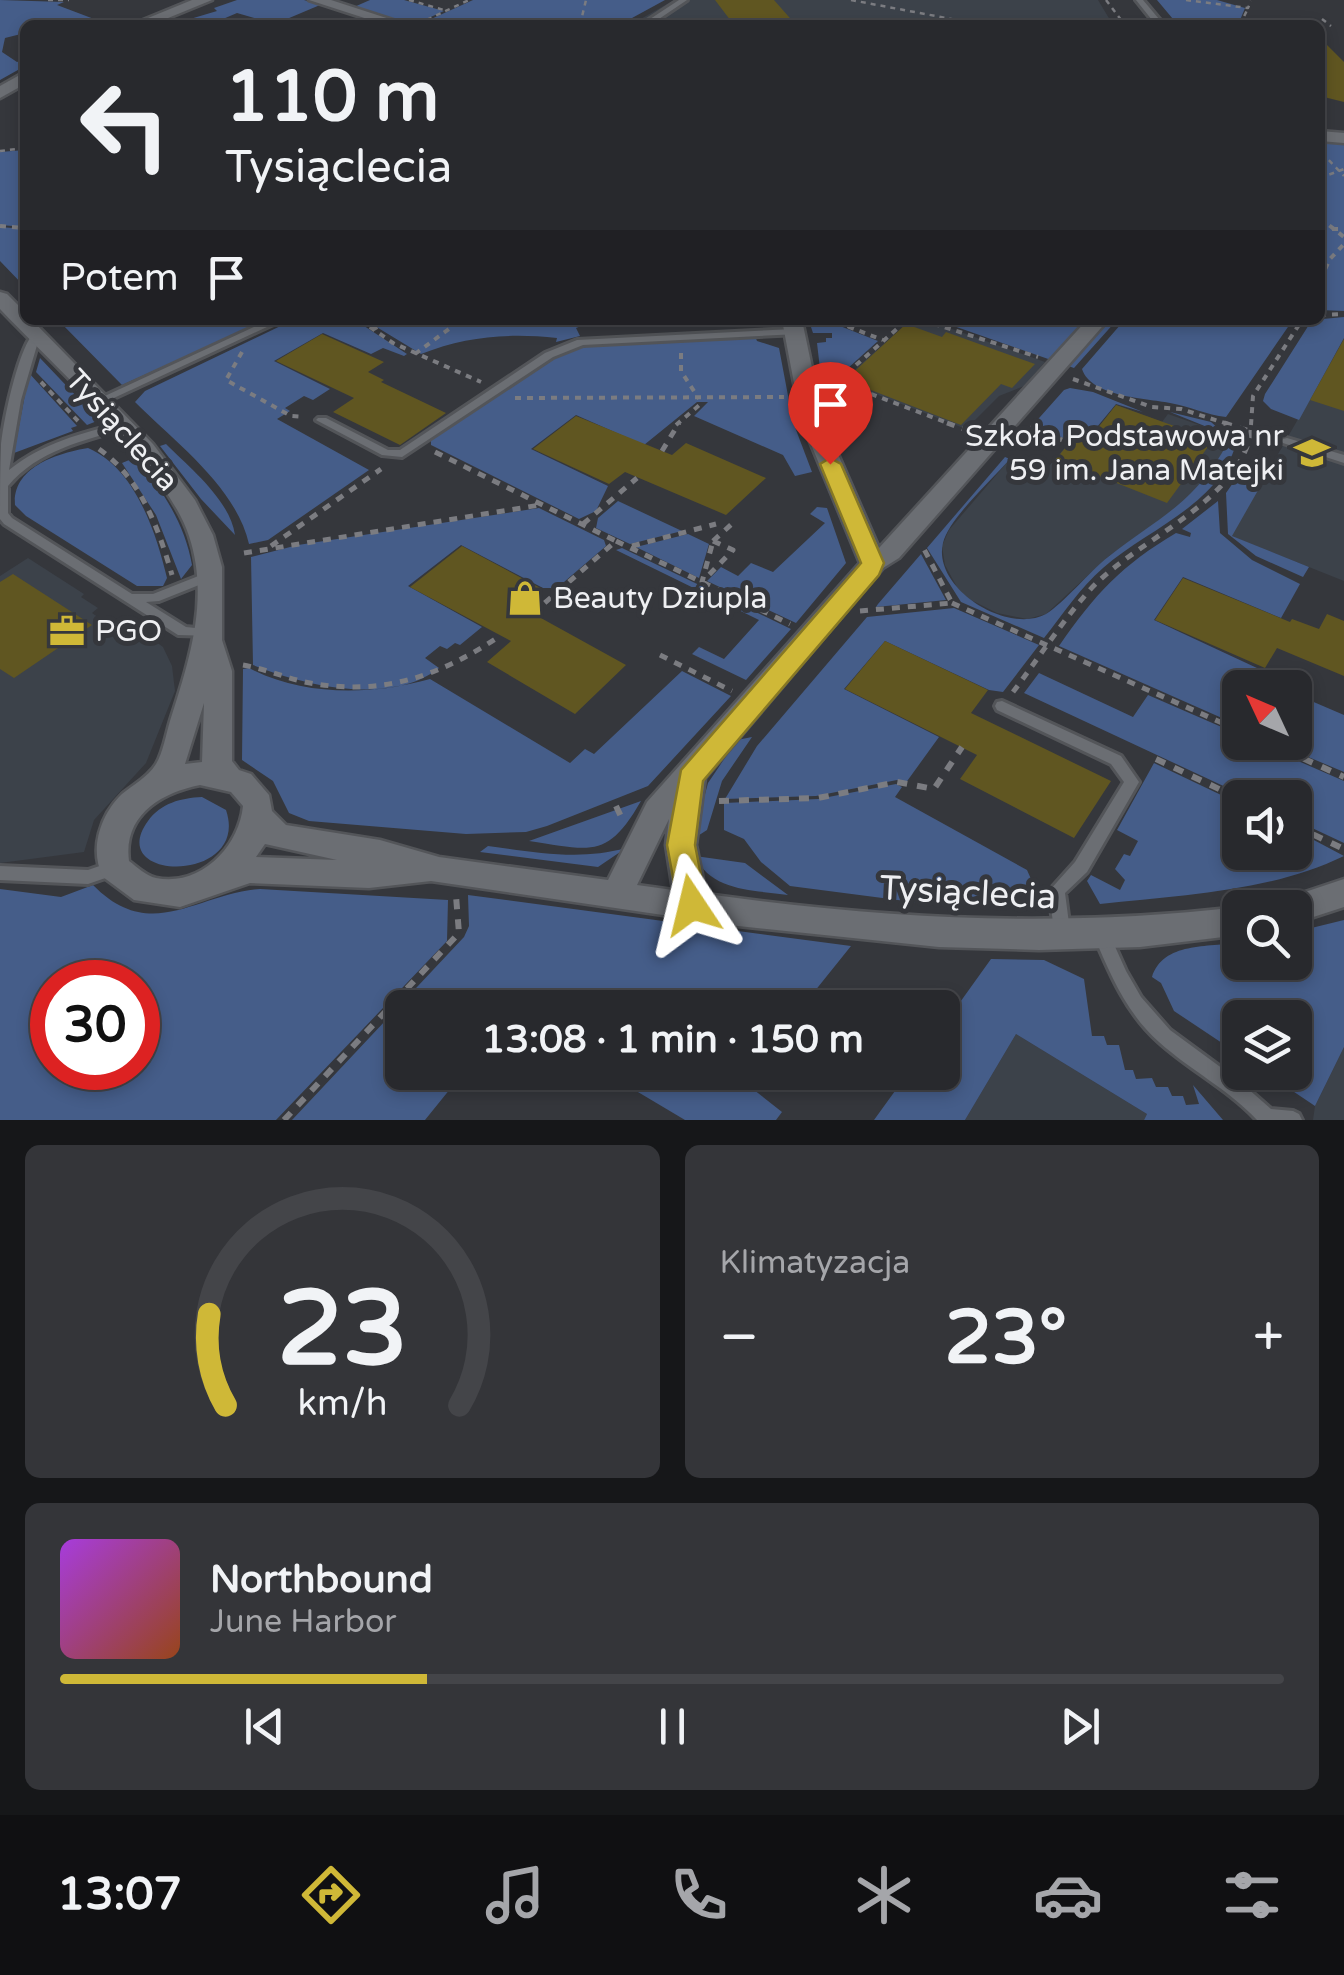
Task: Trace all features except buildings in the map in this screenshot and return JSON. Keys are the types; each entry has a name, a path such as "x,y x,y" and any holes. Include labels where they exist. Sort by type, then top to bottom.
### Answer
{"street":[{"path":"152,20 206,0"},
{"path":"316,0 384,20"},
{"name":"Tysiąclecia","path":"0,298 20,319"},
{"name":"Tysiąclecia","path":"26,325 168,477 187,504 201,535 210,576 209,637 218,671 218,764 227,776"},
{"path":"802,325 812,420 873,563"},
{"path":"616,894 658,811 873,563 890,552 1065,371 1095,325"},
{"name":"Tysiąclecia","path":"151,788 168,770 209,637"},
{"path":"184,776 227,776 244,785 255,798 260,818 252,845 218,878 171,893 134,886 114,868 110,838 116,824 151,788 184,776"},
{"path":"690,778 681,845 692,905"},
{"name":"Tysiąclecia","path":"260,818 276,836 380,853 448,881"},
{"name":"Tysiąclecia","path":"218,878 250,870 448,881 616,894 920,932 1064,938 1222,923"},
{"path":"1312,903 1344,893"}],"lane":[{"path":"653,20 684,0"},
{"path":"1139,0 1156,20"},
{"path":"99,401 267,325"},
{"path":"322,420 386,452 402,454 549,354 581,342 791,325"},
{"path":"35,335 22,369 2,488 2,514 183,632 209,637"},
{"path":"2,488 11,474 39,454 122,426"},
{"path":"1287,440 1344,459"},
{"path":"130,598 154,598 210,576"},
{"path":"1002,706 1116,760 1132,782 1082,866 1057,891 1064,938"},
{"path":"0,872 88,877 114,868"},
{"path":"1102,936 1121,983 1163,1035 1213,1069 1269,1119 1293,1120"}],"path":[{"path":"48,0 69,0"},
{"path":"408,0 447,10"},
{"path":"426,20 469,0"},
{"path":"850,0 956,20"},
{"path":"1106,0 1121,20"},
{"path":"1186,0 1248,8"},
{"path":"1242,20 1252,1"},
{"path":"1325,22 1330,26"},
{"path":"1325,156 1344,174"},
{"path":"1329,174 1337,171"},
{"path":"1325,174 1344,174"},
{"path":"1325,222 1344,240 1325,270"},
{"path":"1325,229 1344,229"},
{"path":"372,330 381,325"},
{"path":"415,354 453,325"},
{"path":"848,325 884,340"},
{"path":"838,382 901,325"},
{"path":"946,325 1152,408 1181,409 1250,433 1287,440"},
{"path":"1002,706 1088,592 1111,569 1213,496 1239,460 1250,433 1253,396 1299,325"},
{"path":"684,335 681,371 702,400"},
{"path":"248,342 226,380 292,416 322,420"},
{"path":"33,372 80,428"},
{"path":"818,372 968,432 980,420"},
{"path":"483,398 792,397"},
{"path":"662,451 674,427 702,400"},
{"path":"1027,426 1062,440"},
{"path":"417,444 798,628"},
{"path":"97,447 116,462 152,512 172,583"},
{"path":"269,548 402,454"},
{"path":"583,524 637,478"},
{"path":"244,553 543,504"},
{"path":"702,582 713,541 734,522"},
{"path":"629,547 716,524"},
{"path":"533,613 616,541"},
{"path":"702,582 734,550 713,541"},
{"path":"922,546 952,603"},
{"path":"865,613 952,603 1222,723"},
{"path":"247,664 348,690 379,690 410,684 459,665 500,636"},
{"path":"660,655 739,695"},
{"path":"719,801 818,798 897,782 934,789 962,747"},
{"path":"1156,760 1222,791"},
{"path":"1307,760 1344,777"},
{"path":"1312,834 1344,849"},
{"path":"284,1120 460,933 448,881"}],"shaded area":[{"path":"0,0 64,2 57,5 94,19 20,20 20,34 5,38 2,52 20,61 20,69 0,80"},
{"path":"237,0 304,0 320,5 284,20 261,20 237,13 221,20 187,20 217,11 214,8"},
{"path":"370,0 404,0 444,11 424,20 397,20 354,7"},
{"path":"473,0 665,0 633,20 429,20"},
{"path":"674,0 1098,0 1110,20 639,20"},
{"path":"1157,0 1217,0 1245,8 1240,20 1174,20"},
{"path":"1325,140 1344,141 1344,311 1325,310"},
{"path":"20,150 20,227 0,225 0,152"},
{"path":"0,227 20,229 20,282 0,261"},
{"path":"1344,317 1344,338 1299,420 1271,409 1263,401 1265,394 1309,325 1325,325 1325,319"},
{"path":"63,325 256,325 122,385"},
{"path":"283,325 363,325 407,354 383,348 371,354 323,333 274,361 330,389 313,400 304,396 285,408 290,411 277,419 369,470 268,540 249,544 242,523 218,485 135,402 145,391"},
{"path":"373,325 584,325 576,328 580,336 556,342 557,338 488,337 421,354"},
{"path":"838,325 878,341 837,378 820,369 817,343 832,338 832,333 813,333 811,327"},
{"path":"905,325 941,325 1045,362 1024,386 999,396 966,429 842,381"},
{"path":"951,325 1112,325 1074,368"},
{"path":"1120,325 1289,325 1226,417 1107,391 1087,378 1082,369"},
{"path":"755,336 757,341 779,348 793,422 812,472 795,476 783,455 694,416 708,402 697,402 644,445 576,415 531,449 608,486 596,511 579,519 431,445 431,440 566,351 620,340"},
{"name":"Szkoła Podstawowa nr 59 im. Jana Matejki","path":"1344,339 1344,581 1231,536"},
{"path":"40,358 97,421 87,425 36,372"},
{"path":"29,373 77,426 71,428 73,431 14,453"},
{"path":"1070,388 1093,392 1143,412 1116,404 1092,433 1080,428 1069,440 1032,426"},
{"path":"1116,405 1162,422 1168,414 1222,433 1229,443 1208,479 1184,504 1109,556 1046,614 1027,619 997,613 969,599 958,589 945,565 942,546 949,530 1010,459 1044,472 1081,429 1093,434"},
{"path":"1170,412 1211,422 1236,444 1227,466 1198,500 1103,568 1044,638 961,602 927,548 1005,457 1010,459 947,533 943,560 960,591 976,603 993,613 1030,619 1053,609 1108,557 1175,507 1216,463 1228,442 1222,433"},
{"path":"166,444 217,497 235,535 160,446"},
{"path":"88,448 119,470 141,503 167,578 163,586 137,586 26,516 15,505 21,481 39,464"},
{"path":"134,458 163,494 184,535 192,565 181,579 156,515 122,463"},
{"path":"1247,463 1273,464 1232,536 1309,567 1303,577 1256,556 1228,534 1226,493"},
{"path":"618,501 682,531 630,544 596,528 598,518"},
{"path":"1218,501 1220,533 1252,560 1300,584 1281,618 1183,577 1154,620 1261,670 1222,670 1222,718 1059,646 1085,611 1125,569 1176,533 1190,537 1191,533 1182,529"},
{"path":"817,507 827,508 846,563 796,623 707,581 721,567 738,576 751,563 773,572 825,523 810,514"},
{"path":"539,508 604,540 606,546 557,588 543,588 461,545 408,586 482,627 460,645 455,643 447,649 440,646 425,658 439,668 419,680 397,687 348,689 297,680 253,665 251,557 298,545"},
{"path":"688,534 709,544 699,578 636,547"},
{"path":"622,548 791,629 746,680 692,654 699,647 724,659 759,620 616,550"},
{"path":"921,554 946,600 876,607 878,604"},
{"path":"28,558 84,594 81,597 98,608 92,613 120,633 136,627 163,647 172,666 175,691 146,763 94,820 84,852 0,863 0,576"},
{"path":"954,608 1039,645 1003,692 989,690 885,641 844,689 939,737 905,784 897,780 816,796 725,799 757,746 867,617"},
{"path":"243,669 292,684 339,690 385,688 430,679 570,763 585,749 594,754 682,671 731,696 648,786 526,832 466,834 309,821 289,813 273,781 242,760"},
{"path":"1039,673 1133,717 1148,695 1222,727 1222,760 1296,760 1344,781 1344,843 1312,828 1312,780 1222,780 1222,785 1024,693"},
{"path":"1312,701 1344,715 1344,772 1312,759"},
{"path":"752,737 722,781 707,830 693,839 708,783 737,740"},
{"path":"1154,763 1222,795 1222,870 1309,870 1256,885 1100,904 1087,881 1091,875 1120,890 1125,880 1115,869 1124,854 1130,856 1138,841 1117,830"},
{"path":"896,784 902,787 895,797 1027,870 1031,879 1011,904 921,903 790,886 761,862 744,839 724,830 724,803 818,799"},
{"path":"202,797 226,810 228,834 218,852 200,862 180,866 159,864 145,856 139,841 153,815 172,803"},
{"path":"641,801 618,833 596,846 568,847 529,841"},
{"path":"1312,839 1344,856 1312,869"},
{"path":"488,846 574,855 626,848 598,867 480,852"},
{"path":"695,856 745,863 788,895 723,883 702,868"},
{"path":"93,885 114,902 154,914 260,889 448,900 447,941 400,990 385,990 385,1006 276,1120 0,1120 0,889 61,897"},
{"path":"468,895 851,946 816,990 414,990 464,937 469,926"},
{"path":"1344,920 1344,1047 1315,1106 1291,1090 1312,1090 1312,1000 1222,1000 1222,1043 1174,1011 1161,983 1152,977 1166,957 1176,952 1222,944 1222,980 1312,980 1312,928"},
{"path":"991,959 1044,960 1084,979 1092,1036 1104,1036 1107,1045 1119,1045 1125,1070 1133,1070 1136,1079 1152,1078 1156,1087 1168,1087 1172,1096 1183,1096 1186,1105 1199,1104 1193,1085 1223,1120 1144,1120 1147,1114 1016,1034 965,1120 874,1120 896,1090 960,1090 960,1002"},
{"path":"385,1021 385,1090 449,1090 425,1120 292,1120"},
{"path":"1016,1034 1147,1114 1144,1120 965,1120"},
{"path":"1344,1047 1344,1120 1313,1120 1315,1106"},
{"path":"635,1090 754,1090 782,1112 776,1120 685,1120"}],"place":[{"name":"Szkoła Podstawowa nr 59 im. Jana Matejki","path":"1312,453"},
{"name":"Beauty Dziupla","path":"525,598"},
{"name":"PGO","path":"67,631"}],"route":[{"path":"692,905 681,845 690,778 873,563 830,464"}]}
